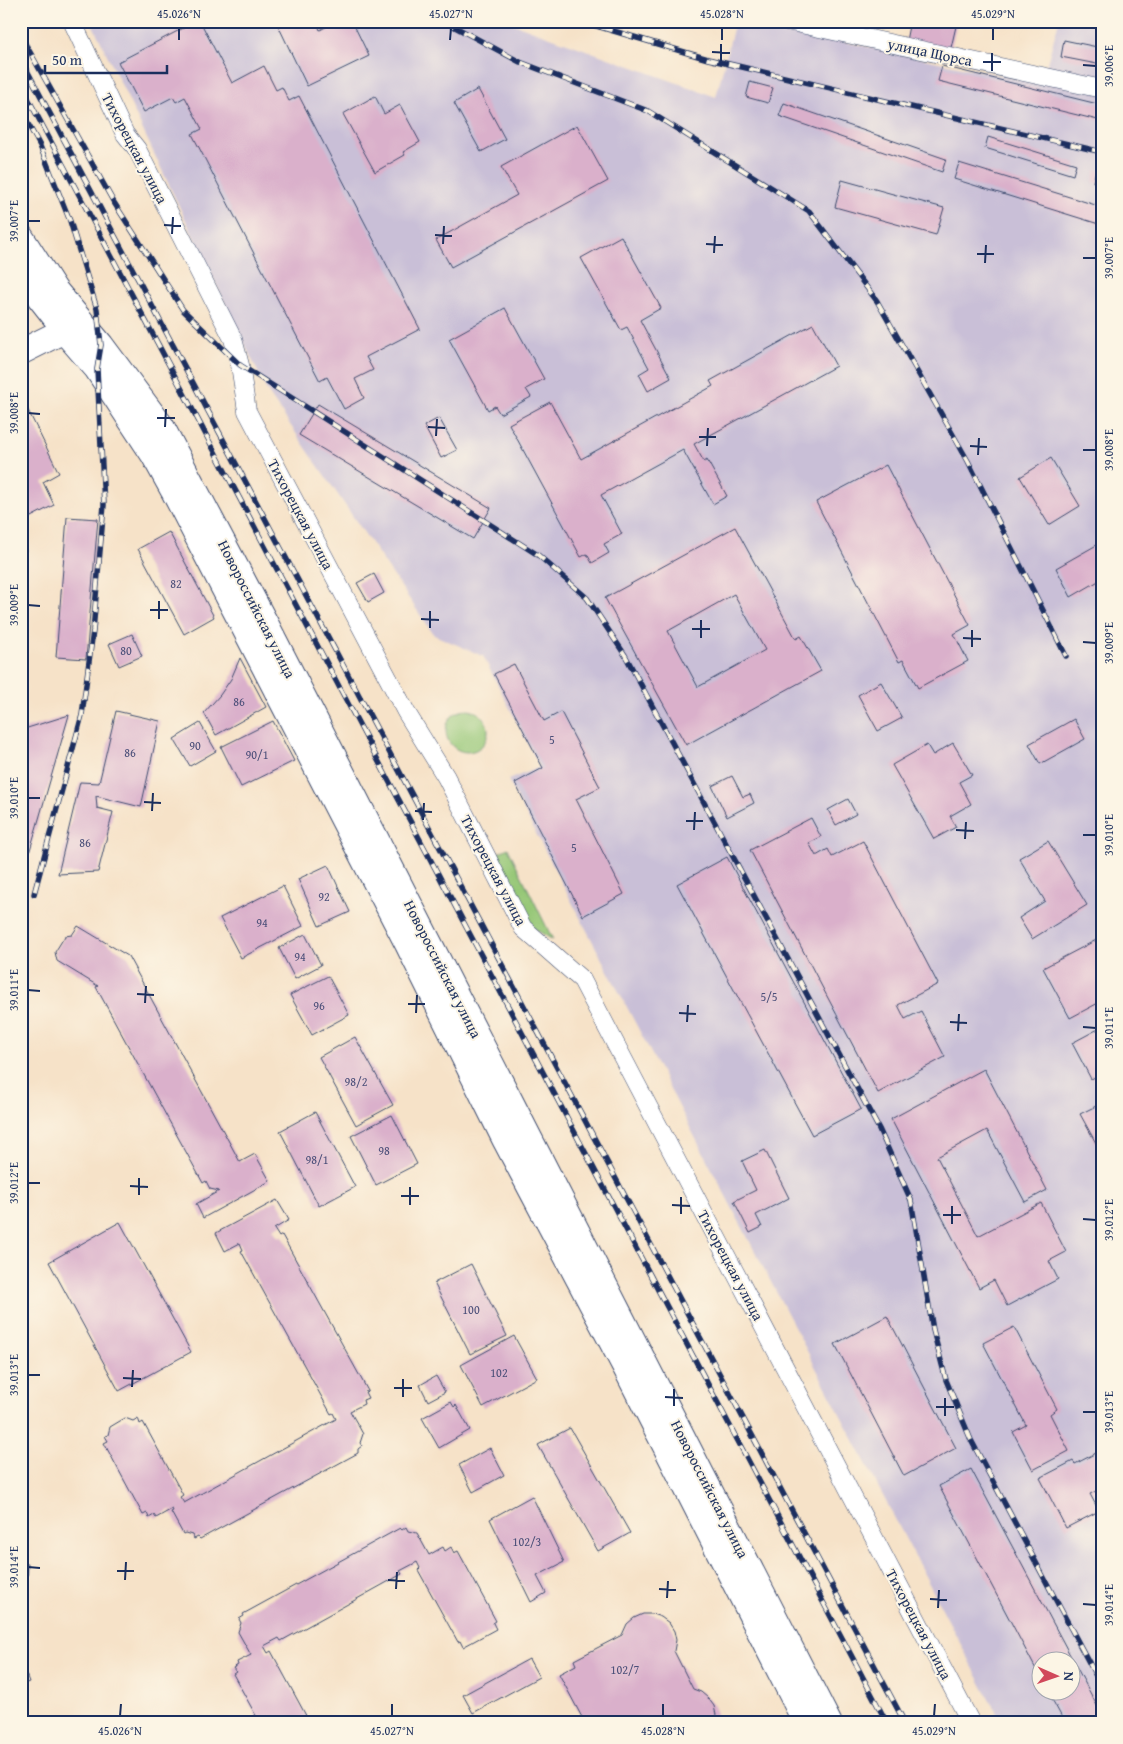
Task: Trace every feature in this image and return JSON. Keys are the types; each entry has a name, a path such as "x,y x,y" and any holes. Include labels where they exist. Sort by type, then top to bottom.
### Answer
{"main road":[{"name":"Новороссийская улица","path":"21,237 55,290 97,369 153,454 174,492 407,944 505,1140 630,1376 806,1723"},
{"name":"Новороссийская улица","path":"73,327 130,383 162,427 267,626 829,1723"},
{"path":"21,352 73,327"}],"street":[{"name":"Тихорецкая улица","path":"72,21 125,134 137,148 233,339 240,365 247,411 396,695 446,777 523,928 582,980 971,1723"},
{"name":"улица Щорса","path":"787,21 1102,89"},
{"name":"Новороссийская улица","path":"21,267 38,298 73,327"}],"shaded area":[{"path":"91,21 506,21 716,97 735,21 747,21 1041,84 1059,21 1102,21 1102,1723 1002,1723 508,780 540,767 483,656 434,635 267,391"}],"green space":[{"path":"471,710 479,713 485,719 488,731 485,743 479,749 463,752 455,749 449,743 446,727 449,719 455,713"},
{"path":"508,848 553,940 533,928 512,891 496,854"}],"building":[{"path":"200,21 232,83 264,66 276,90 282,87 289,101 299,96 420,329 366,357 373,370 355,379 364,398 344,409 327,377 320,381 192,134 202,129 185,97 176,102 173,97 144,112 118,62"},
{"path":"276,21 316,21 320,30 337,21 352,21 369,56 307,86"},
{"path":"910,21 957,22 950,52 906,41"},
{"path":"1064,40 1102,48 1102,65 1061,57"},
{"path":"942,66 1102,105 1102,121 938,81"},
{"path":"750,82 773,88 768,103 746,97"},
{"path":"478,89 505,139 481,152 454,103"},
{"path":"375,96 384,114 400,105 420,142 403,152 405,155 375,172 343,114"},
{"path":"784,103 946,159 942,172 779,116"},
{"path":"577,125 608,181 451,267 436,240 517,195 501,167"},
{"path":"988,137 1076,164 1073,175 985,148"},
{"path":"959,163 1102,207 1102,225 954,179"},
{"path":"1096,170 1102,171 1102,184 1093,182"},
{"path":"842,180 944,208 936,235 835,207"},
{"path":"621,236 661,308 640,320 671,378 648,391 639,374 649,368 627,327 621,330 581,258"},
{"path":"505,308 544,379 526,389 531,397 500,414 495,406 488,410 449,339"},
{"path":"813,324 836,366 694,444 704,462 707,460 727,496 713,504 683,450 601,495 622,534 604,544 609,553 592,563 587,554 581,557 509,424 550,402 581,459 713,386 710,381"},
{"path":"21,396 59,473 43,482 54,505 23,521 21,518"},
{"path":"318,404 491,508 473,539 299,435"},
{"path":"439,418 457,450 441,458 424,426"},
{"path":"1051,458 1080,506 1049,525 1020,477"},
{"path":"886,465 970,625 954,634 968,661 918,688 903,660 899,662 816,502"},
{"path":"67,517 98,519 86,659 56,657"},
{"path":"735,527 796,639 801,636 821,671 686,745 605,598","holes":["734,594 765,650 698,687 668,631"]},
{"path":"21,529 26,551 21,552"},
{"path":"169,532 214,617 184,634 138,549"},
{"path":"1102,542 1102,579 1071,597 1056,568"},
{"path":"374,574 384,593 368,602 357,583"},
{"path":"132,634 142,656 119,666 109,644"},
{"path":"240,658 266,707 216,735 204,713 231,679"},
{"path":"514,664 544,721 561,712 600,787 576,799 624,894 583,916 515,783 543,768 494,674"},
{"path":"881,682 902,718 878,731 858,695"},
{"path":"116,711 160,721 141,807 96,796 97,808 113,812 98,872 58,874 80,782 99,783"},
{"path":"69,715 28,857 21,858 21,730"},
{"path":"1074,719 1085,739 1040,764 1029,744"},
{"path":"273,721 294,761 241,787 221,747"},
{"path":"200,723 216,751 190,766 174,739"},
{"path":"953,743 972,775 959,782 971,804 950,816 956,827 934,839 892,765 927,745 933,755"},
{"path":"732,776 743,797 750,794 754,803 727,817 712,786"},
{"path":"848,799 856,814 836,825 828,810"},
{"path":"811,818 821,837 809,843 816,856 828,849 832,857 863,841 938,984 898,1005 905,1019 921,1011 945,1057 878,1093 750,850"},
{"path":"1048,841 1087,905 1032,939 1019,918 1045,901 1019,858"},
{"path":"727,857 861,1109 812,1135 677,884"},
{"path":"328,865 350,912 319,926 298,879"},
{"path":"283,886 303,926 241,958 220,918"},
{"path":"78,926 128,956 240,1162 255,1154 270,1181 203,1218 196,1204 219,1191 210,1189 206,1181 203,1183 96,987 98,986 57,961 55,952 65,936 72,935"},
{"path":"305,934 321,965 295,979 279,948"},
{"path":"1102,937 1102,1001 1070,1018 1043,968"},
{"path":"328,976 349,1015 312,1035 290,995"},
{"path":"1102,1027 1102,1074 1091,1079 1072,1043"},
{"path":"355,1037 393,1105 356,1125 319,1057"},
{"path":"984,1069 1047,1190 1025,1202 987,1130 937,1157 978,1236 1041,1203 1066,1252 1049,1261 1058,1279 1007,1306 994,1280 979,1288 891,1119"},
{"path":"1102,1103 1102,1154 1080,1114"},
{"path":"315,1112 355,1187 319,1206 280,1131"},
{"path":"392,1115 417,1164 376,1185 351,1136"},
{"path":"765,1150 789,1198 756,1215 762,1227 750,1233 734,1201 756,1190 742,1161"},
{"path":"277,1200 289,1220 274,1229 279,1237 282,1235 368,1391 365,1392 368,1398 363,1400 364,1404 350,1411 363,1434 360,1443 362,1446 358,1449 358,1453 200,1539 198,1537 194,1539 192,1535 183,1534 171,1512 173,1511 172,1509 156,1518 154,1515 149,1518 147,1513 143,1515 104,1443 108,1441 105,1436 108,1435 110,1427 125,1418 133,1421 138,1418 140,1424 143,1422 183,1495 180,1497 184,1503 336,1419 333,1413 331,1414 241,1251 243,1250 240,1243 225,1251 216,1233"},
{"path":"120,1222 191,1352 119,1391 49,1262"},
{"path":"471,1264 507,1336 470,1354 434,1283"},
{"path":"887,1316 956,1448 904,1476 835,1344"},
{"path":"1014,1327 1057,1409 1050,1414 1069,1451 1033,1470 1013,1432 1026,1425 983,1343"},
{"path":"514,1336 537,1378 483,1407 461,1365"},
{"path":"436,1376 445,1392 428,1401 420,1385"},
{"path":"451,1402 454,1407 456,1405 470,1430 439,1448 422,1418"},
{"path":"570,1428 630,1533 598,1551 538,1445"},
{"path":"490,1448 504,1475 473,1492 459,1465"},
{"path":"1098,1452 1102,1459 1102,1488 1090,1494 1099,1511 1066,1528 1040,1478 1073,1461 1075,1464"},
{"path":"971,1469 1068,1652 1030,1652 1030,1658 939,1486"},
{"path":"532,1496 564,1562 537,1576 546,1593 531,1602 490,1519"},
{"path":"406,1527 408,1531 417,1533 429,1555 443,1547 445,1551 451,1547 454,1553 458,1551 496,1621 493,1623 496,1629 463,1647 460,1641 458,1642 418,1570 420,1568 417,1562 400,1571 402,1574 281,1641 279,1638 264,1646 268,1653 271,1651 310,1723 260,1723 233,1674 236,1672 233,1668 238,1665 237,1662 251,1655 238,1632 241,1623 239,1619 244,1616 243,1614 400,1528 402,1530"},
{"path":"21,1564 28,1564 26,1614 24,1614 23,1618 21,1618"},
{"path":"643,1614 661,1617 669,1623 674,1631 676,1640 674,1651 693,1689 701,1692 714,1706 715,1723 585,1723 559,1674 576,1665 574,1660 622,1635 627,1624"},
{"path":"529,1659 539,1677 473,1713 463,1695"},
{"path":"24,1669 29,1682 21,1685 21,1670"},
{"path":"1080,1674 1102,1715 1102,1723 1065,1723 1053,1702 1080,1702"}],"railway":[{"path":"444,21 520,62 648,111 809,211 877,301 968,461 1066,656"},
{"path":"580,21 708,59 1102,152"},
{"path":"21,36 113,201 183,310 240,365 538,555 587,598 625,655 879,1129 911,1200 933,1330 946,1380 971,1440 1102,1687"},
{"path":"21,59 905,1723"},
{"path":"21,85 887,1723"},
{"path":"21,111 40,146 70,221 97,309 101,345 97,369 104,505 93,631 82,715 34,894"}]}
